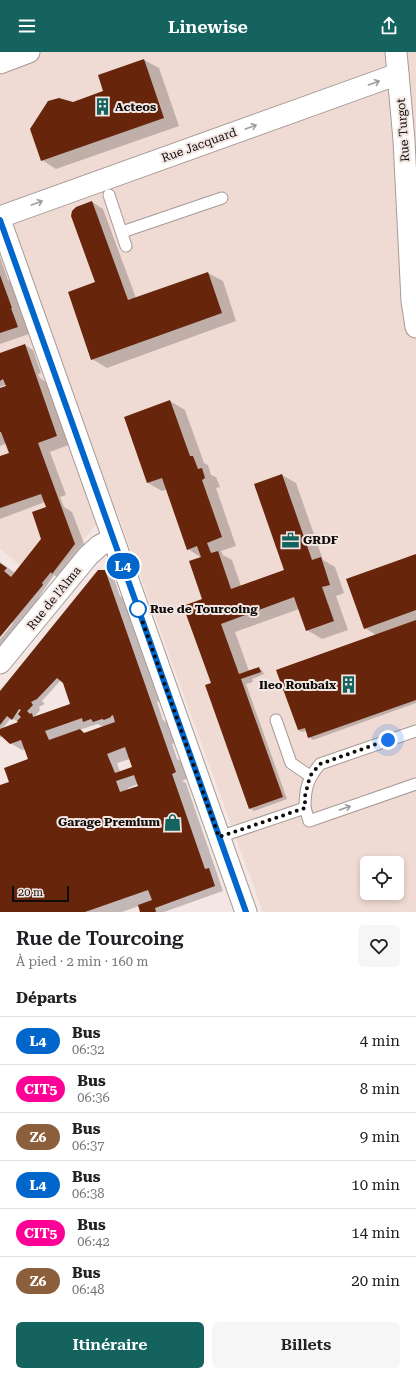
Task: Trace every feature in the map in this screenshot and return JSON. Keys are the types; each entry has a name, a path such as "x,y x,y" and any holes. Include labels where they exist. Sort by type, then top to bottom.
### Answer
{"street":[{"path":"0,63 29,52"},
{"name":"Rue Turgot","path":"396,52 404,140 412,204 412,301 416,327"},
{"name":"Rue Jacquard","path":"0,217 106,187 398,74"},
{"path":"0,220 246,912"},
{"name":"Rue de l'Alma","path":"0,663 88,556 99,546 113,538"}],"lane":[{"path":"106,187 126,246"},
{"path":"122,232 222,198"},
{"path":"276,720 291,763 310,776"},
{"path":"416,731 320,764 310,776 305,796 305,808 309,821 416,784"},
{"path":"219,837 305,808"}],"shaded area":[{"path":"0,52 416,52 416,912 263,912 117,512 96,525 44,586 0,549"}],"building":[{"name":"Acteos","path":"144,59 164,118 41,161 30,129 48,101 59,98 73,102 103,91 98,75"},
{"path":"92,201 128,300 208,272 222,313 91,360 68,292 95,282 71,216 72,211 76,207"},
{"path":"0,275 18,327 0,333"},
{"path":"25,344 57,436 38,443 75,544 52,574 51,572 42,583 43,585 0,637 0,563 7,568 4,571 11,577 41,539 32,512 46,507 41,494 0,508 0,456 9,453 0,432 0,388 6,386 3,379 0,381 0,353"},
{"name":"GRDF","path":"170,400 190,456 193,456 198,469 202,468 205,478 202,480 222,537 207,543 211,553 218,551 231,589 284,570 254,484 282,474 312,560 321,557 330,585 322,587 334,621 306,631 294,597 221,624 239,674 259,667 261,672 241,679 283,797 249,809 205,685 211,683 183,606 202,599 189,561 201,557 197,546 187,550 162,478 147,483 124,417"},
{"path":"416,554 416,610 364,629 346,579"},
{"path":"98,570 105,570 176,772 172,774 205,869 209,868 215,886 155,908 156,912 140,912 138,905 152,900 148,890 85,912 0,912 0,785 9,782 4,768 28,759 21,740 10,744 0,735 0,729 18,722 17,721 21,717 18,714 21,710 19,709 12,720 7,716 0,725 0,691","holes":["57,678 63,683 70,704 33,717 32,713 30,714 27,711 33,705 31,702 37,699","113,715 115,722 84,733 80,729 49,740 45,731 82,718 83,722 91,719 93,722 102,719 104,720","125,747 132,767 115,773 107,754","134,775 138,786 120,792 116,781"]},
{"name":"Ileo Roubaix","path":"416,620 416,700 308,738 305,728 298,730 276,670"}],"bus line":[{"name":"L4","path":"0,220 246,912"}],"place":[{"name":"Acteos","path":"102,107"},
{"name":"GRDF","path":"290,540"},
{"name":"Rue de Tourcoing","path":"138,609"},
{"name":"Ileo Roubaix","path":"349,685"},
{"name":"Garage Premium","path":"173,822"}],"route":[{"path":"138,609 219,837 305,808 305,796 310,776 320,764 388,740"}]}
